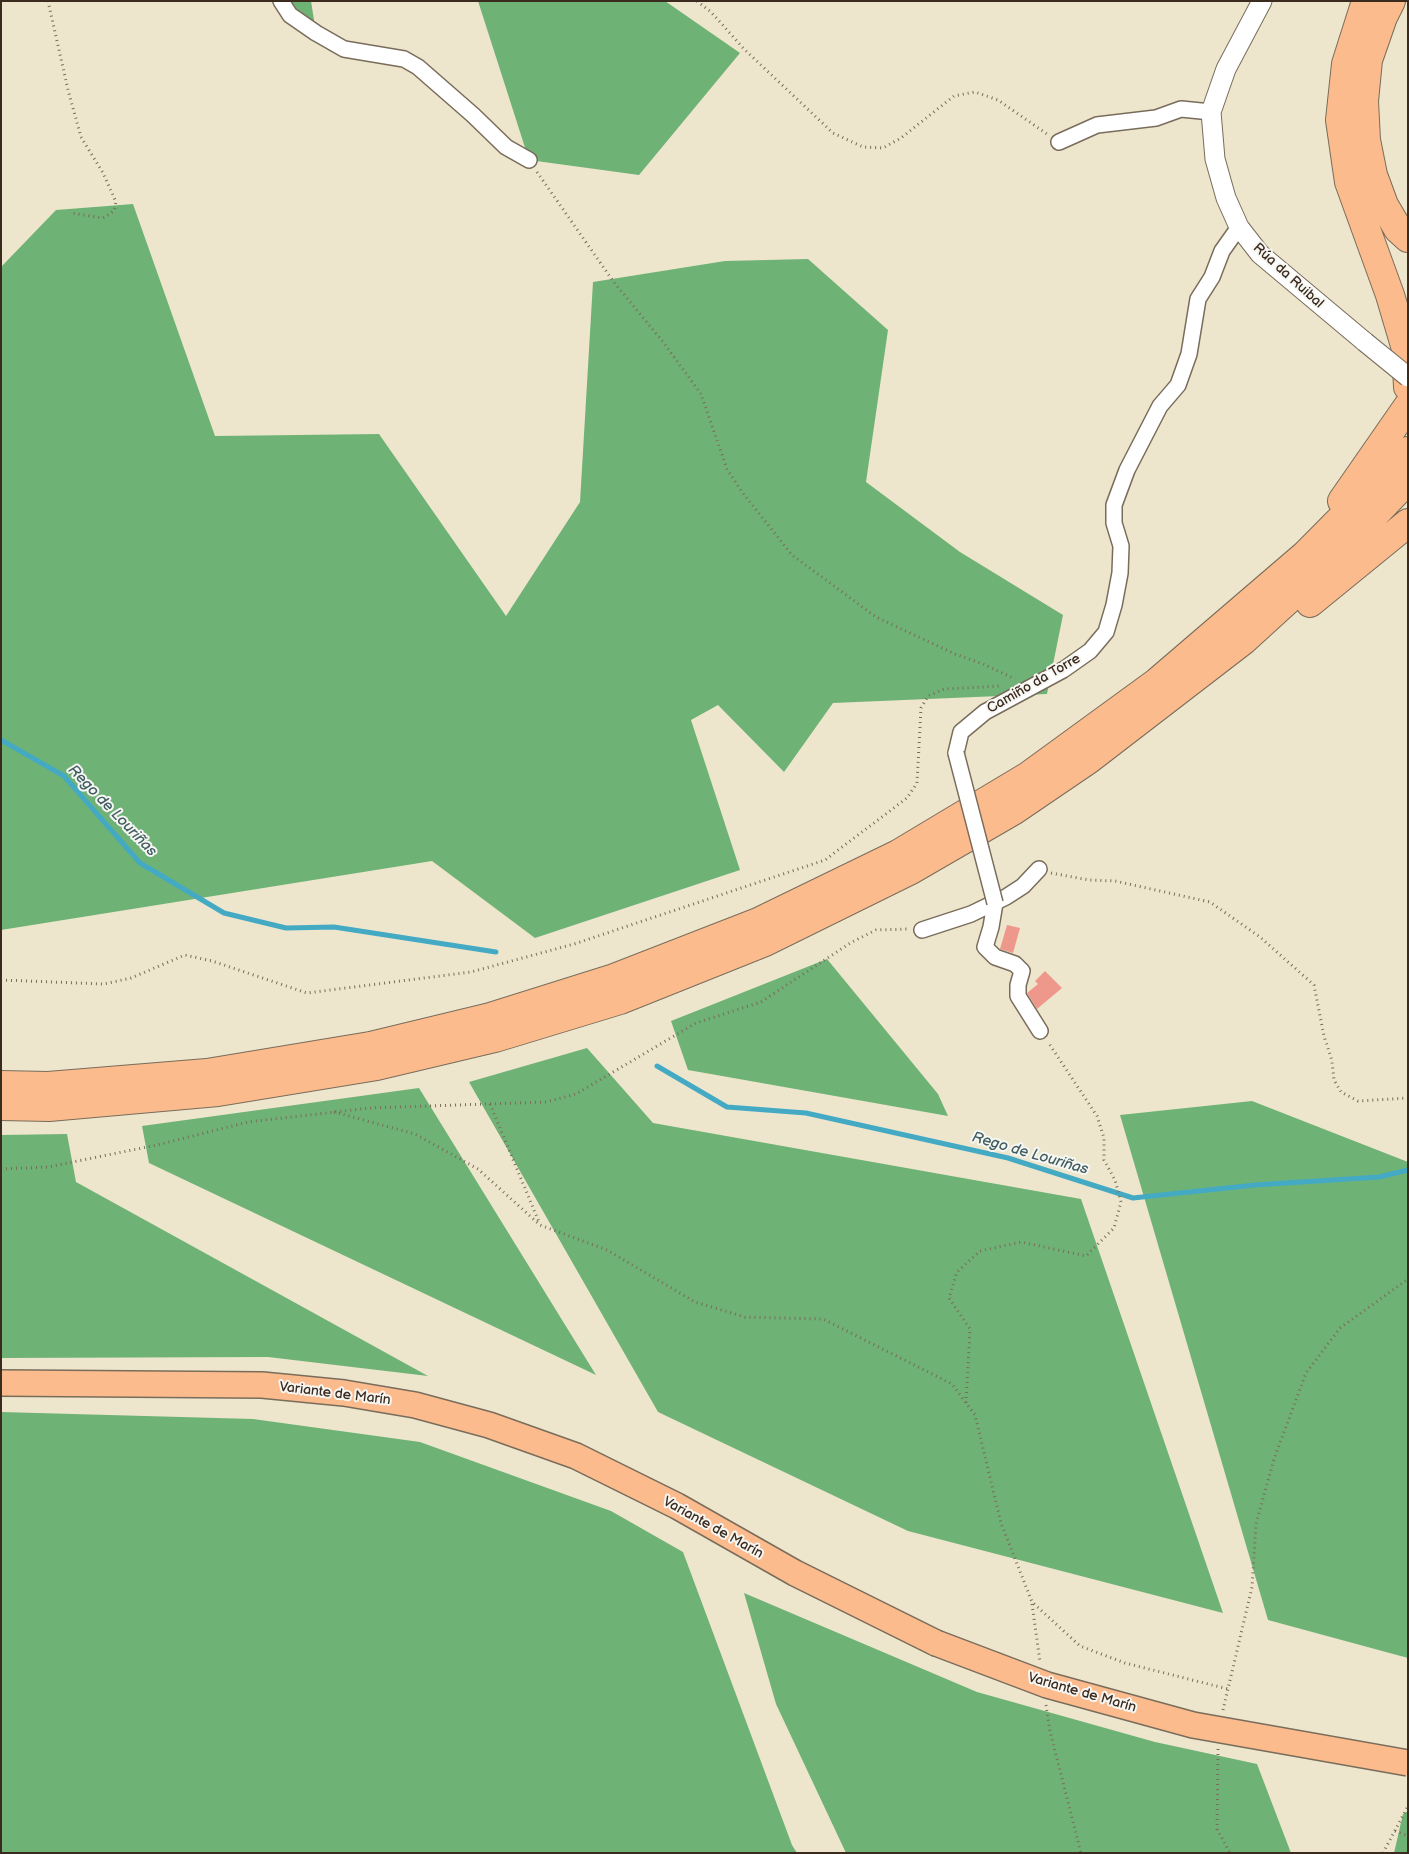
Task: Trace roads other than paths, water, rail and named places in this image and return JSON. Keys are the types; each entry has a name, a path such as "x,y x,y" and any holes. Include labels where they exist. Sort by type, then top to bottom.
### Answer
{"highway":[{"path":"1366,1 1346,64 1340,120 1350,182 1390,295 1406,349 1408,387"},
{"path":"1391,1 1383,17 1368,60 1364,102 1366,140 1373,175 1384,205 1398,229 1408,238"},
{"path":"1305,555 1408,406"},
{"path":"1,1085 48,1086 207,1073 370,1046 490,1016 614,978 758,922 898,854 1028,776 1157,682 1305,555 1408,451"},
{"path":"1,1106 49,1107 218,1092 368,1068 495,1038 620,1000 765,942 911,870 1013,810 1088,760 1161,706 1251,634 1324,567 1408,480"},
{"path":"1161,706 1244,658 1408,523"},
{"name":"Variante de Marín","path":"1,1383 262,1385 344,1393 415,1405 489,1425 576,1456 677,1506 795,1574 936,1643 1047,1685 1193,1724 1408,1763"}],"street":[{"path":"281,1 290,15 344,49 404,59 418,67 474,115 506,147 529,160"},
{"name":"Rúa da Ruibal","path":"1262,1 1226,69 1210,112 1215,159 1226,198 1239,227 1260,254 1408,377"},
{"path":"1058,142 1098,125 1156,118 1181,109 1210,112"},
{"name":"Camiño da Torre","path":"995,903 956,753 962,732 985,712 1063,670 1090,652 1106,632 1114,605 1120,572 1121,546 1114,523 1114,505 1126,470 1160,406 1178,385 1188,354 1198,299 1212,277 1222,251 1239,227"},
{"path":"922,930 948,922 995,903 1023,886 1038,869"},
{"path":"995,903 985,947 994,957 1015,964 1022,972 1018,984 1018,996 1040,1031"}],"waterway":[{"name":"Rego de Louriñas","path":"1,740 64,776 140,863 224,913 286,928 334,927 496,952"},
{"name":"Rego de Louriñas","path":"657,1066 727,1107 806,1113 1008,1158 1133,1198 1255,1185 1379,1177 1408,1170"}]}
